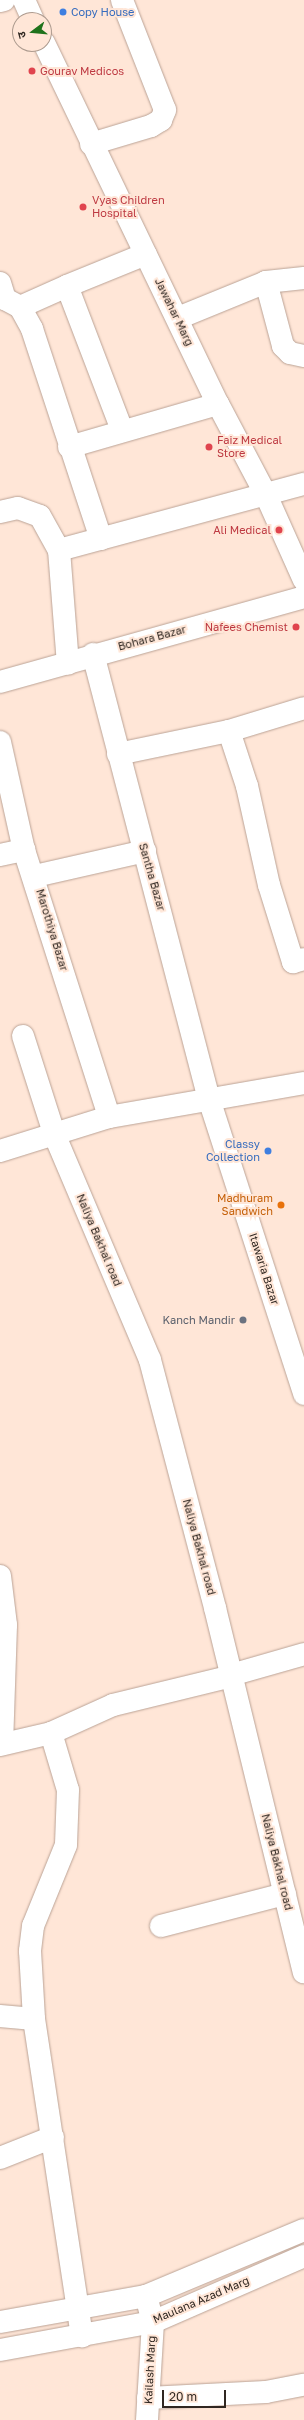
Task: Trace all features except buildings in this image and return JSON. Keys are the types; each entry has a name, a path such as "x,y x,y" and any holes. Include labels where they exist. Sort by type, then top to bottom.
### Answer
{"street":[{"path":"0,1 4,0"},
{"path":"24,0 29,12"},
{"path":"91,144 151,126 161,120 165,110 122,0"},
{"name":"Jawahar Marg","path":"48,52 91,144 178,318 218,404 266,495 304,580"},
{"path":"20,307 146,254"},
{"path":"178,318 266,282 304,278"},
{"path":"266,282 284,346 290,353 304,356"},
{"path":"0,283 5,300 20,307 32,329 69,447 101,540"},
{"path":"67,286 122,430"},
{"path":"69,447 122,430 218,404"},
{"path":"59,550 101,540 304,484"},
{"path":"0,512 18,508 40,516 59,550 68,664"},
{"name":"Bohara Bazar","path":"0,682 68,664 94,654 304,597"},
{"name":"Santha Bazar","path":"94,654 118,754 210,1099"},
{"path":"118,754 229,731 304,708"},
{"path":"229,731 247,786 269,885 294,962 304,959"},
{"name":"Marothiya Bazar","path":"0,742 24,850 35,876 109,1117"},
{"path":"0,855 24,850"},
{"path":"35,876 145,851"},
{"name":"Naliya Bakhal road","path":"23,1036 55,1136 150,1360 231,1675 304,1972"},
{"path":"0,1151 55,1136 109,1117 304,1082"},
{"name":"Itawaria Bazar","path":"210,1099 304,1394"},
{"path":"0,1576 3,1626 1,1744 51,1733 113,1705 231,1675 304,1654"},
{"path":"51,1733 68,1790 66,1845 33,1926 30,1951 34,2018 82,2336"},
{"path":"161,1926 285,1894"},
{"path":"0,2016 34,2018"},
{"path":"0,2158 53,2138"},
{"path":"0,2322 79,2310 146,2296 304,2230"},
{"name":"Maulana Azad Marg","path":"0,2350 153,2322 304,2257"},
{"name":"Kailash Marg","path":"146,2296 153,2322 147,2420"},
{"path":"148,2398 266,2392 304,2385"}],"place":[{"name":"Copy House","path":"63,12"},
{"name":"Gourav Medicos","path":"32,71"},
{"name":"Vyas Children Hospital","path":"83,207"},
{"name":"Faiz Medical Store","path":"209,447"},
{"name":"Ali Medical","path":"279,530"},
{"name":"Nafees Chemist","path":"296,627"},
{"name":"Classy Collection","path":"268,1151"},
{"name":"Madhuram Sandwich","path":"281,1205"},
{"name":"Kanch Mandir","path":"243,1320"}]}
